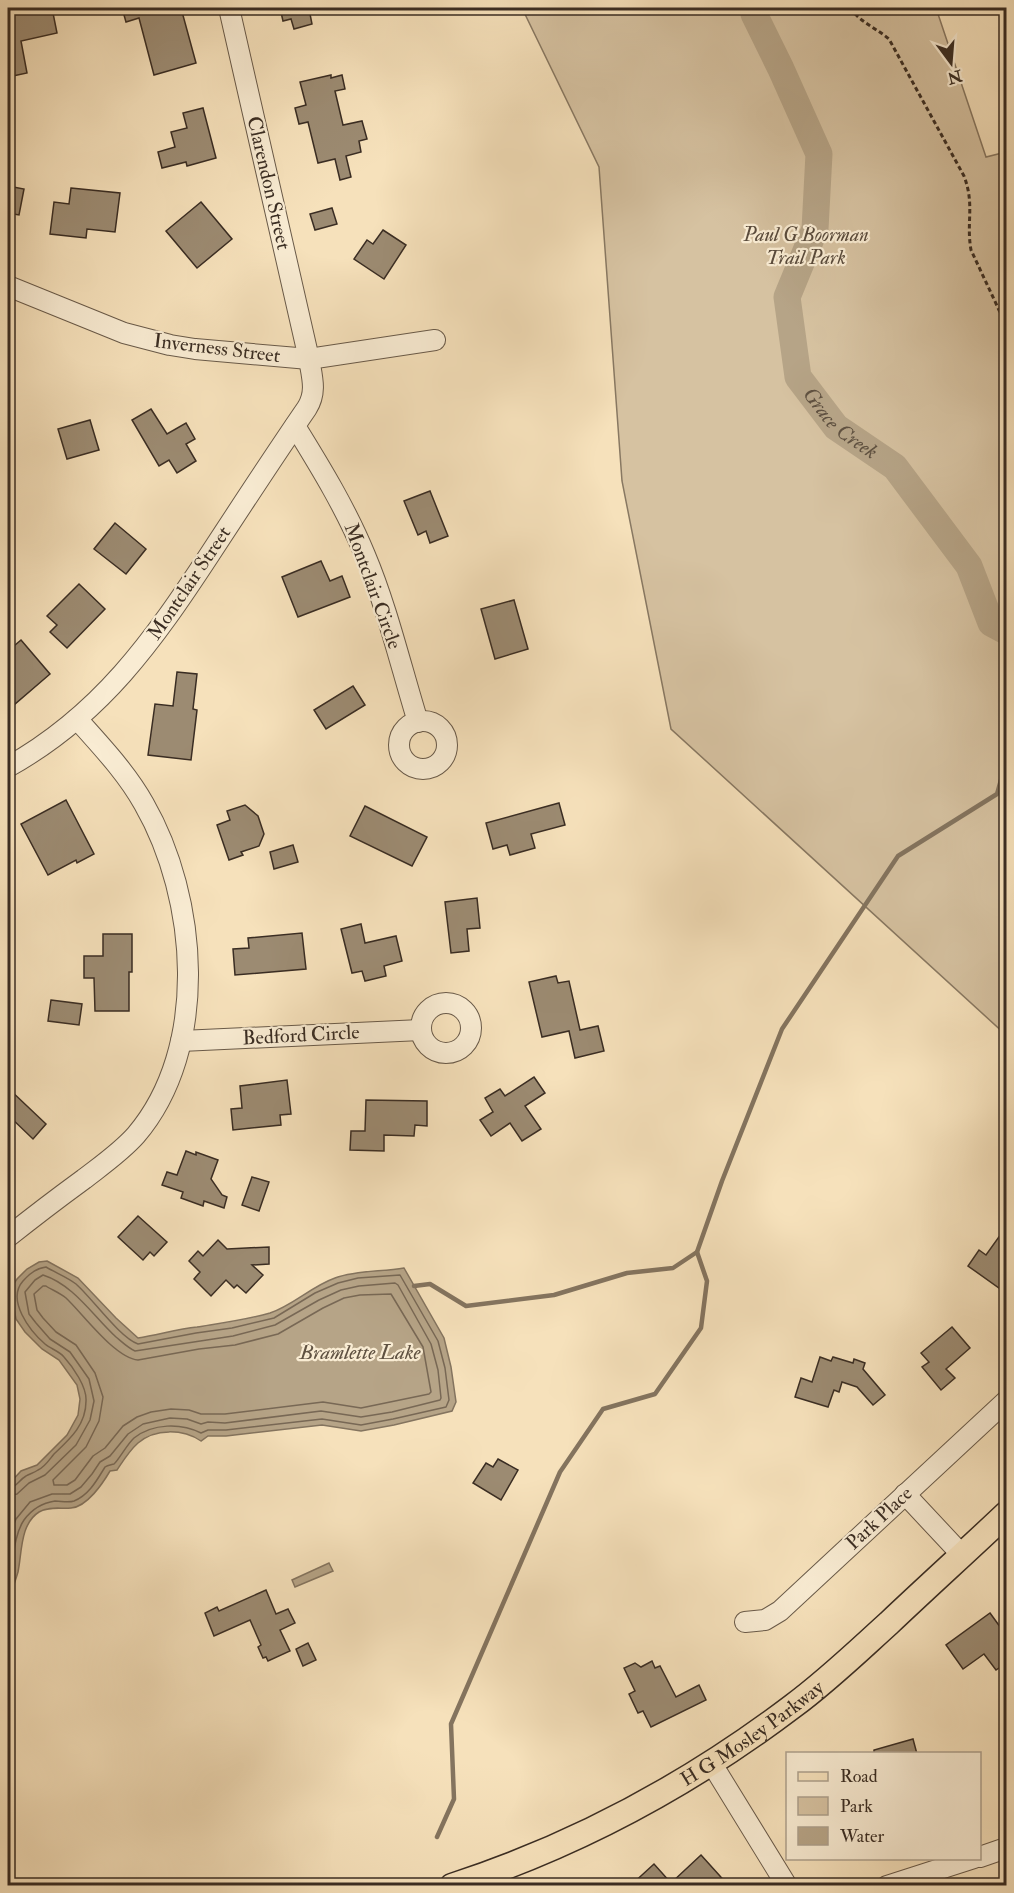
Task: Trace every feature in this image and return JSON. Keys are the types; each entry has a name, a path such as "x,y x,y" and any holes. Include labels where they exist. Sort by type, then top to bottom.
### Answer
{"main road":[{"name":"H G Mosley Parkway","path":"452,1886 531,1857 589,1831 656,1797 712,1764 819,1686 1006,1514"}],"street":[{"name":"Clarendon Street","path":"229,8 309,359"},
{"name":"Inverness Street","path":"8,286 101,325 158,342 195,349 309,359 435,340"},
{"name":"Montclair Street","path":"8,767 45,744 108,691 148,643 310,404 314,387 309,359"},
{"name":"Montclair Circle","path":"295,426 333,488 366,556 418,722"},
{"path":"8,1237 117,1154 136,1135 165,1087 181,1041 185,1014 188,960 183,913 174,875 153,822 135,789 113,759 76,718"},
{"name":"Bedford Circle","path":"181,1041 421,1030"},
{"name":"Park Place","path":"745,1622 765,1620 780,1611 1006,1401"},
{"path":"904,1494 962,1555"},
{"path":"712,1764 787,1886"},
{"path":"981,1857 1006,1848"},
{"path":"887,1886 917,1881 969,1860"}],"path":[{"path":"850,8 862,21 879,30 889,39 964,176 971,202 971,250 1006,326"}],"green space":[{"name":"Paul G Boorman Trail Park","path":"522,8 936,8 986,157 1006,152 1006,1035 671,729 622,481 599,167"}],"water":[{"name":"Bramlette Lake","path":"47,1261 78,1278 138,1338 270,1313 343,1275 404,1268 444,1338 456,1402 452,1411 361,1431 322,1425 208,1436 201,1441 178,1432 161,1433 145,1438 126,1456 117,1470 110,1471 89,1499 77,1507 47,1509 33,1517 25,1531 18,1572 8,1603 8,1485 21,1471 37,1465 67,1435 78,1415 80,1399 77,1385 59,1360 42,1349 16,1319 11,1288 27,1269 39,1262"},
{"path":"329,1563 333,1571 295,1587 292,1580"}],"building":[{"path":"52,8 57,33 21,41 27,73 8,77 8,15"},
{"path":"122,8 181,8 196,63 154,75 139,18 126,22"},
{"path":"280,8 318,8 319,12 310,14 312,24 294,29 291,19 283,21"},
{"path":"331,75 331,78 342,75 345,89 335,91 343,125 362,121 367,139 359,141 361,152 346,156 351,177 340,180 335,159 318,163 308,122 299,124 295,108 306,105 300,82"},
{"path":"203,108 216,158 187,166 186,162 162,168 158,152 175,147 171,132 187,128 183,113"},
{"path":"8,186 24,189 19,215 8,213"},
{"path":"71,188 120,193 115,232 87,229 86,238 50,234 54,202 69,204"},
{"path":"201,202 232,239 197,268 166,231"},
{"path":"332,208 337,224 315,230 310,214"},
{"path":"383,230 406,245 384,279 354,259 367,240 373,244"},
{"path":"151,409 167,434 186,423 195,439 186,444 196,461 177,473 169,460 159,466 132,420"},
{"path":"90,420 99,450 67,459 58,429"},
{"path":"430,491 448,536 430,543 426,531 418,535 404,501"},
{"path":"115,523 146,549 126,574 94,549"},
{"path":"321,561 330,581 342,576 350,597 298,617 282,577"},
{"path":"79,584 105,609 67,648 50,632 57,625 47,616"},
{"path":"514,600 528,649 495,659 481,609"},
{"path":"21,640 50,674 8,710 8,651"},
{"path":"177,672 197,674 193,709 197,710 191,760 148,755 155,704 173,706"},
{"path":"353,686 365,705 326,729 314,710"},
{"path":"66,800 94,854 77,863 76,860 48,875 21,824"},
{"path":"559,803 565,825 531,834 535,848 510,855 507,845 493,849 486,823"},
{"path":"245,805 258,816 264,834 259,846 241,852 243,855 229,860 217,825 230,820 227,811"},
{"path":"365,806 427,837 412,866 350,836"},
{"path":"293,845 298,862 274,869 270,852"},
{"path":"477,898 480,928 467,929 469,951 451,953 445,902"},
{"path":"361,924 365,943 396,936 402,961 384,966 386,976 365,981 362,971 352,973 341,929"},
{"path":"302,933 306,969 235,975 233,949 249,948 248,938"},
{"path":"103,934 132,934 129,1011 95,1011 94,978 84,978 84,956 103,956"},
{"path":"556,976 558,983 569,981 580,1030 598,1026 604,1051 575,1058 569,1031 542,1037 529,982"},
{"path":"51,1000 82,1004 79,1025 48,1021"},
{"path":"534,1077 545,1093 525,1106 541,1129 522,1141 510,1123 491,1136 480,1120 493,1112 485,1098 500,1089 505,1096"},
{"path":"287,1080 291,1114 280,1115 281,1125 233,1130 231,1109 242,1108 240,1086"},
{"path":"8,1088 46,1124 33,1139 8,1115"},
{"path":"366,1100 427,1101 427,1126 415,1125 414,1136 384,1135 384,1151 350,1150 351,1131 365,1131"},
{"path":"186,1151 218,1160 211,1179 222,1195 227,1197 224,1208 204,1201 203,1206 181,1198 183,1192 162,1185 167,1172 177,1175"},
{"path":"252,1177 269,1182 259,1211 242,1205"},
{"path":"138,1216 167,1242 154,1256 150,1252 143,1260 118,1237"},
{"path":"1006,1227 1006,1293 968,1266 979,1250 986,1255"},
{"path":"218,1240 227,1249 269,1247 269,1264 252,1265 263,1275 246,1293 237,1285 234,1288 226,1280 211,1296 194,1279 200,1272 189,1261 198,1251 203,1256"},
{"path":"952,1327 970,1348 946,1369 955,1378 941,1390 922,1367 929,1362 921,1353"},
{"path":"820,1357 831,1361 833,1357 853,1363 854,1359 865,1363 863,1369 885,1395 873,1405 857,1387 842,1382 839,1392 834,1390 828,1407 795,1397 801,1378 812,1382"},
{"path":"498,1459 518,1470 501,1500 473,1483 486,1463 493,1467"},
{"path":"266,1590 276,1614 288,1609 295,1623 280,1630 290,1651 268,1661 266,1657 263,1658 258,1647 261,1645 250,1620 214,1636 205,1613 217,1607 219,1611"},
{"path":"990,1613 1006,1635 1006,1663 996,1670 984,1654 963,1669 946,1645"},
{"path":"308,1643 316,1660 303,1666 296,1649"},
{"path":"652,1661 655,1668 660,1666 676,1697 699,1685 706,1700 651,1727 643,1711 638,1713 629,1694 635,1691 624,1668 635,1663 641,1667"},
{"path":"913,1739 916,1752 874,1752 874,1750"},
{"path":"701,1855 729,1886 630,1886 654,1864 671,1883"}],"waterway":[{"name":"Grace Creek","path":"754,8 754,14 819,154 815,229 787,297 798,377 836,427 895,467 969,566 991,623 1006,631"},
{"path":"437,1837 454,1799 451,1724 560,1472 603,1409 655,1394 701,1328 707,1281 697,1252 722,1181 782,1029 898,856 997,794 1006,762"},
{"path":"414,1286 430,1284 466,1306 554,1295 627,1273 673,1268 697,1252"}]}
